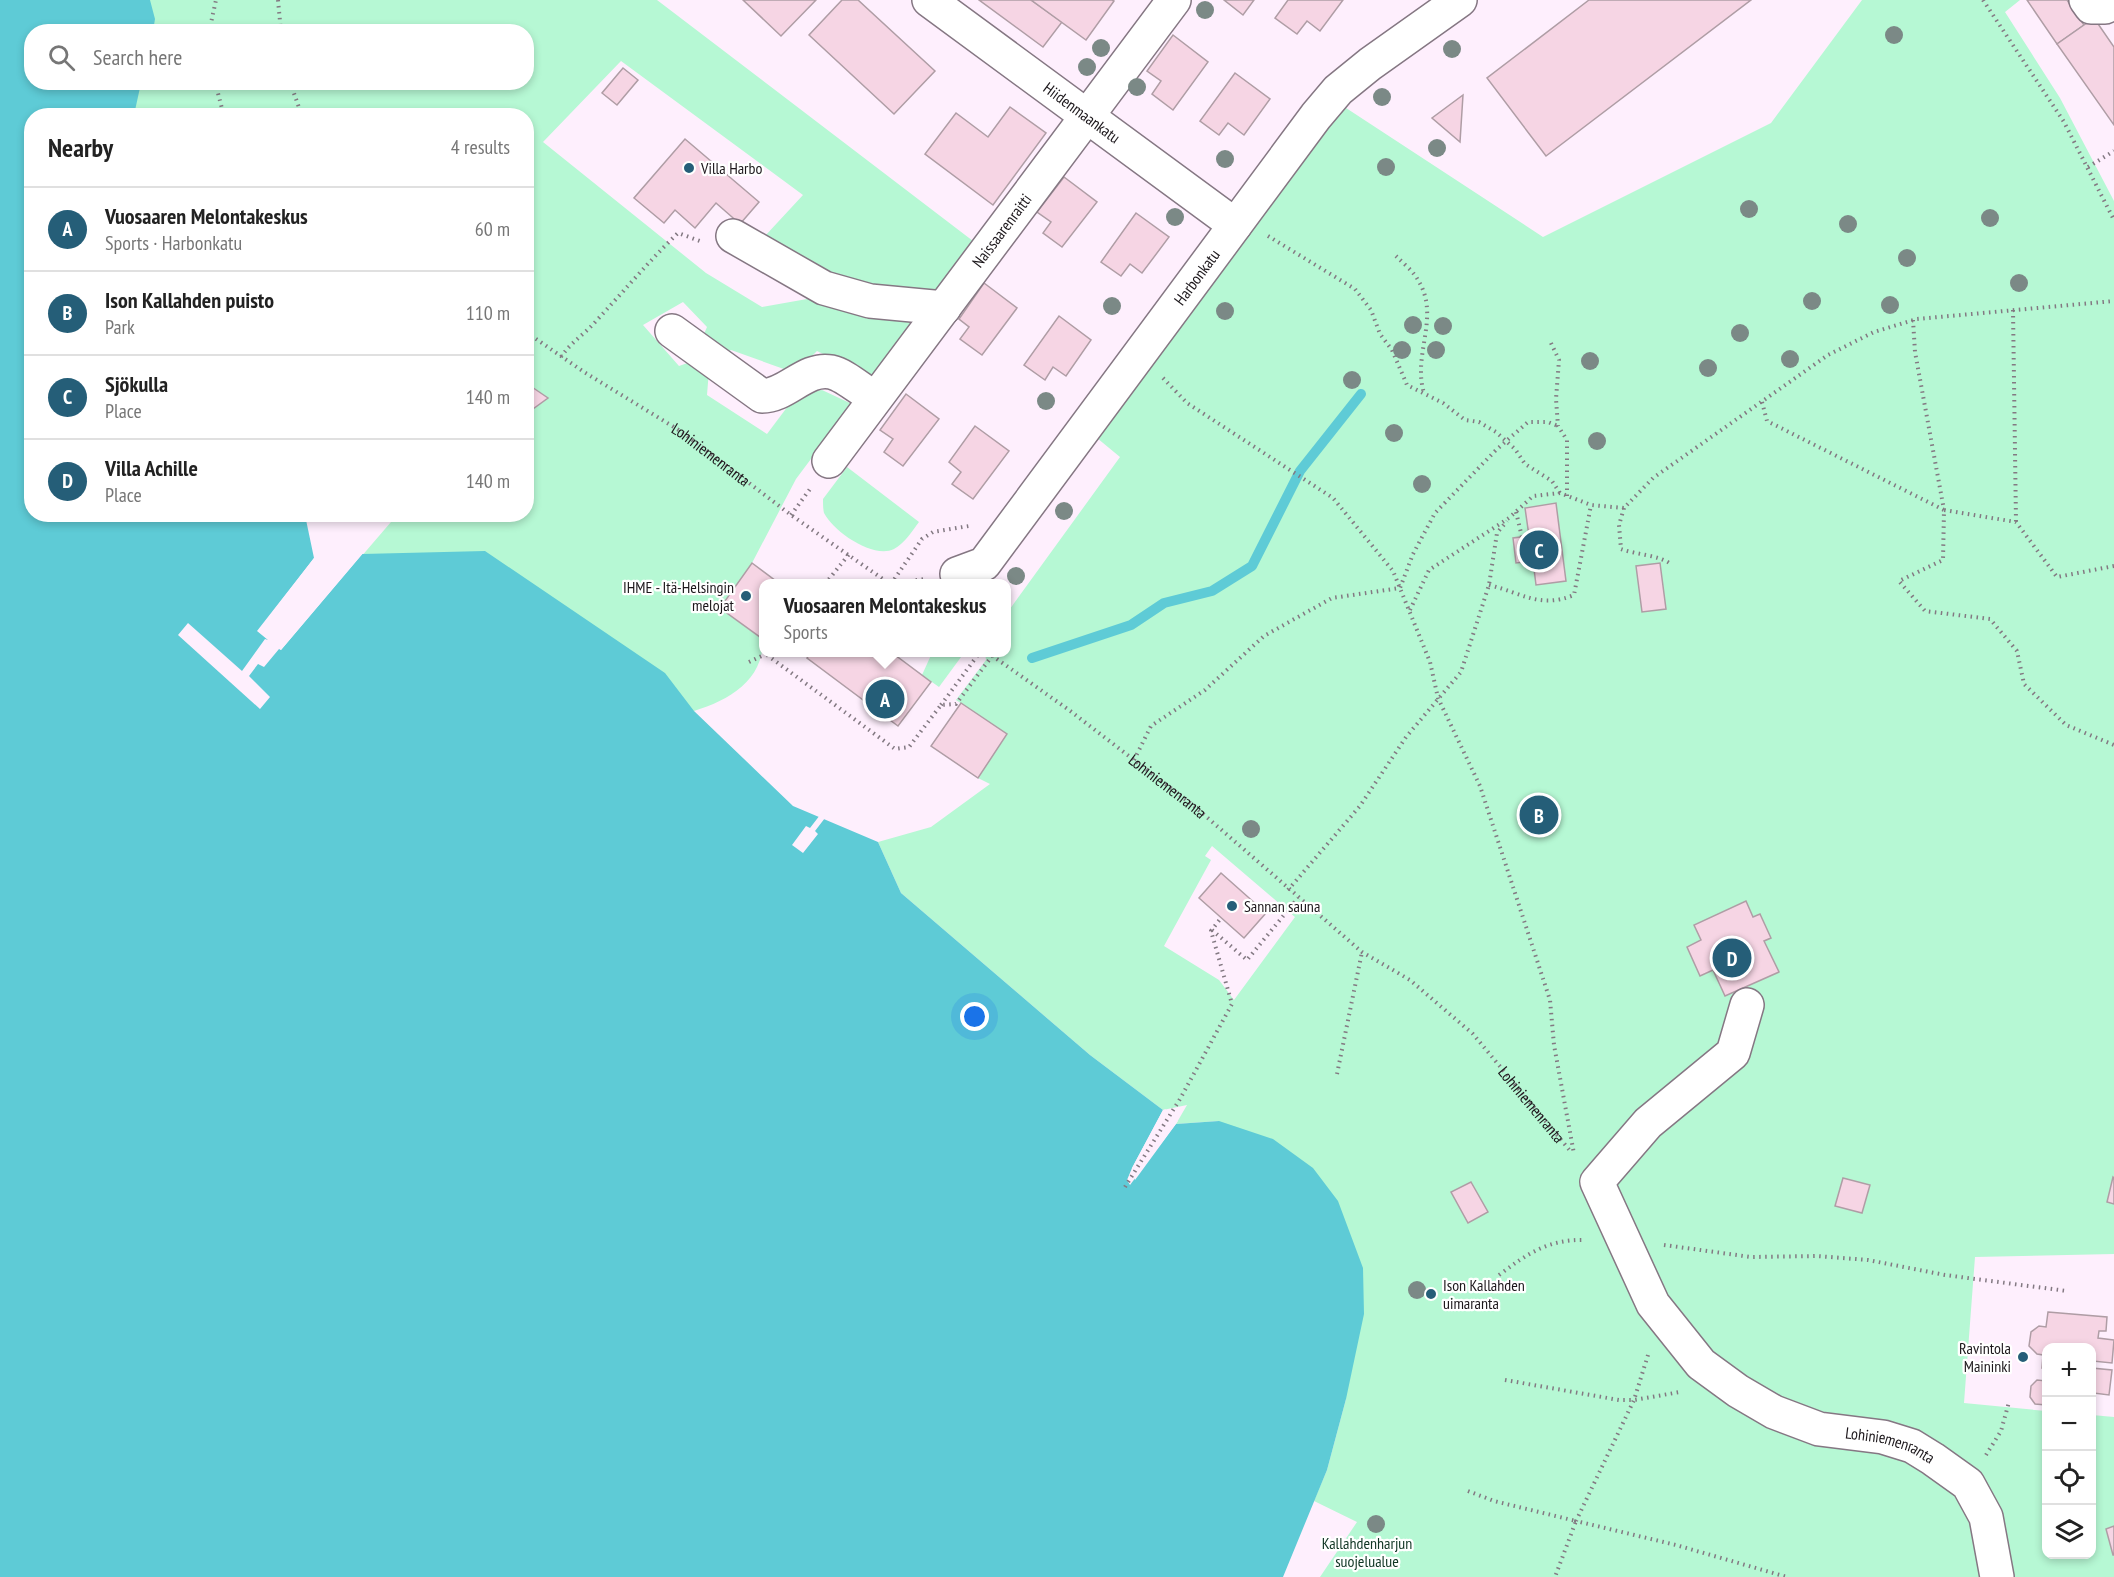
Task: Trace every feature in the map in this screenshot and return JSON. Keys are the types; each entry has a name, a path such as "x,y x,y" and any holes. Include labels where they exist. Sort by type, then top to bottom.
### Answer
{"street":[{"name":"Hiidenmaankatu","path":"929,0 1235,225"},
{"name":"Naissaarenraitti","path":"829,461 1174,0"},
{"name":"Harbonkatu","path":"957,574 984,564 1338,90 1460,0"},
{"path":"733,236 824,288 870,301 944,308"},
{"path":"672,331 762,396 774,396 817,371 833,373 875,398"},
{"path":"1597,1182 1648,1123 1733,1053 1747,1005"},
{"name":"Lohiniemenranta","path":"1597,1182 1653,1304 1701,1364 1738,1391 1774,1412 1819,1430 1883,1437 1912,1446 1968,1484 1986,1517 1997,1577"}],"path":[{"path":"211,24 216,0"},
{"path":"278,0 280,24"},
{"path":"1983,0 2064,122 2114,220"},
{"path":"217,90 222,108"},
{"path":"293,90 299,108"},
{"path":"2088,167 2114,151"},
{"path":"1235,225 1255,229 1355,288 1371,310 1380,334 1392,350 1407,385 1443,403 1465,420 1479,422 1496,432 1507,441 1525,464 1552,481 1560,493"},
{"path":"561,357 571,342 586,332 637,273 678,233 700,242 733,236"},
{"path":"1396,256 1418,279 1427,301 1429,326 1420,358 1419,379 1424,394"},
{"path":"1672,565 1664,558 1641,556 1621,549 1619,525 1624,508 1653,478 1828,355 1874,332 1913,320 2114,301"},
{"path":"2013,310 2016,522 2057,577 2114,566"},
{"path":"1913,320 1915,352 1944,510 1943,560 1899,581 1925,611 1990,619 2018,651 2024,684 2066,725 2114,745"},
{"name":"Lohiniemenranta","path":"534,338 682,432 792,515 884,579"},
{"path":"1551,343 1559,360 1556,399 1558,426 1567,440 1567,496"},
{"path":"1139,354 1187,403 1333,498 1393,571 1430,662 1438,698 1480,786 1550,1000 1554,1045 1574,1155"},
{"path":"1762,402 1767,421 1944,510 2016,522"},
{"path":"1400,588 1413,554 1435,513 1528,422 1548,422 1558,426"},
{"path":"1288,891 1360,806 1406,737 1461,672 1489,585 1497,533 1509,518 1533,496 1560,493 1591,505 1624,508"},
{"path":"1489,585 1509,590 1533,601 1558,602 1574,595 1591,505"},
{"path":"1516,511 1522,537"},
{"path":"1410,610 1429,570 1509,518"},
{"path":"829,579 850,554"},
{"path":"1134,760 1151,726 1205,690 1264,636 1332,598 1400,588"},
{"path":"749,662 762,657"},
{"path":"773,657 895,749 909,747 977,657"},
{"path":"941,705 956,704 988,657"},
{"name":"Lohiniemenranta","path":"994,657 1069,710 1194,806 1288,891 1362,952 1410,980 1473,1034 1597,1182"},
{"path":"1212,930 1247,960 1298,898"},
{"path":"1212,930 1221,918"},
{"path":"1125,1187 1180,1099 1232,1004 1212,930"},
{"path":"1336,1074 1362,952"},
{"path":"1499,1275 1534,1249 1575,1240 1686,1246 1751,1257 1817,1256 1868,1260 1945,1275 2067,1291"},
{"path":"1555,1577 1576,1521 1634,1400 1647,1361 1654,1326 1653,1304"},
{"path":"1504,1380 1634,1400 1682,1391"},
{"path":"1968,1484 2001,1431 2009,1402"},
{"path":"1468,1491 1494,1501 1676,1545 1788,1577"}],"green space":[{"path":"0,0 657,0 973,241 935,293 857,289 765,236 803,195 621,61 543,142 706,273 762,307 824,296 915,318 871,378 817,351 795,373 731,350 720,357 700,343 707,327 683,302 643,325 679,366 693,361 709,370 707,395 767,434 797,394 822,390 852,404 796,479 752,563 720,608 759,637 760,657 757,667 742,687 731,695 694,711 281,650 391,522 534,522 534,409 548,398 534,388 534,108 30,108 25,90 534,90 534,24 24,24 24,87"},
{"name":"Kallahdenharjun suojelualue","path":"1862,0 2020,0 2005,12 2060,98 2114,201 2114,1254 1975,1257 1964,1403 2042,1411 2042,1559 2096,1559 2096,1415 2114,1417 2114,1577 1320,1577 1357,1522 1314,1501 1327,1470 1346,1399 1219,1121 1176,1124 1187,1105 1163,1110 1090,1055 901,893 878,842 931,827 990,784 978,778 1007,734 956,700 986,660 986,657 1011,657 1011,607 1120,457 1097,438 1343,106 1543,237 1771,123","holes":["1212,846 1295,917 1234,1000 1219,980 1164,946 1211,860 1205,856"]},
{"path":"847,467 919,522 905,540 894,549 876,550 855,542 836,528 824,513 823,499"},
{"path":"930,657 961,657 939,687 922,675"}],"water":[{"path":"0,0 150,0 154,24 24,24 24,90 139,90 136,108 24,108 24,522 306,522 314,558 258,631 281,650 362,554 485,551 665,673 694,711 793,806 878,842 901,893 1090,1055 1163,1110 1132,1168 1135,1180 1176,1124 1219,1121 1273,1139 1313,1168 1338,1201 1363,1268 1364,1314 1346,1399 1327,1470 1283,1577 0,1577"}],"pier":[{"path":"365,551 281,650 279,649 264,667 258,664 249,676 270,697 260,709 178,635 188,623 242,671 265,639 268,640 257,631 317,555 262,631 281,646 360,552"},
{"path":"820,815 825,818 815,831 818,834 803,853 792,845 806,826 810,828"},
{"path":"1166,1109 1135,1169 1136,1174 1174,1122 1178,1121 1130,1185 1127,1180 1132,1168 1163,1110"}],"building":[{"path":"743,0 816,0 781,36"},
{"path":"842,0 858,0 935,71 894,114 809,35"},
{"path":"979,0 1031,0 1062,22 1043,47"},
{"path":"1031,0 1112,0 1114,1 1086,40"},
{"path":"1224,0 1254,0 1243,15"},
{"path":"1288,0 1343,0 1320,31 1307,21 1297,34 1275,18"},
{"path":"1589,0 1751,0 1546,156 1487,78"},
{"path":"2027,0 2067,0 2084,25 2057,44"},
{"path":"2094,18 2114,47 2114,125 2057,44"},
{"path":"1173,35 1208,62 1173,110 1152,94 1161,81 1147,71"},
{"path":"623,68 638,80 617,105 602,93"},
{"path":"1235,73 1270,99 1244,135 1228,123 1219,135 1200,121"},
{"path":"1463,95 1460,142 1432,118"},
{"path":"1010,107 1046,133 993,205 925,154 956,113 988,137"},
{"name":"Villa Harbo","path":"685,139 759,202 740,224 716,203 695,228 675,210 664,223 634,198"},
{"path":"1064,177 1097,202 1062,247 1043,233 1051,222 1037,212"},
{"path":"1136,213 1169,237 1142,273 1130,264 1121,276 1101,262"},
{"path":"984,283 1017,308 982,355 960,339 969,327 959,319"},
{"path":"1059,316 1091,340 1066,376 1053,367 1045,380 1024,365"},
{"path":"534,388 548,398 534,408"},
{"path":"906,394 939,419 903,466 884,452 893,439 880,430"},
{"path":"975,426 1009,451 973,499 952,484 961,472 949,462"},
{"path":"1556,503 1566,581 1536,585 1533,561 1516,563 1513,538 1529,536 1525,508"},
{"name":"IHME - Itä-Helsingin melojat","path":"752,563 773,579 759,579 759,636 720,608"},
{"path":"1660,563 1666,609 1642,612 1636,566"},
{"path":"898,657 931,682 898,726 807,658"},
{"path":"961,703 1007,734 978,778 931,746"},
{"name":"Sannan sauna","path":"1221,873 1266,913 1244,938 1199,898"},
{"path":"1746,901 1753,917 1760,914 1771,938 1764,941 1779,972 1725,996 1713,970 1700,976 1687,947 1701,940 1694,925"},
{"path":"1843,1178 1870,1185 1862,1213 1835,1206"},
{"path":"2114,1178 2114,1204 2107,1202"},
{"path":"1471,1182 1488,1212 1468,1223 1451,1192"},
{"path":"2048,1312 2107,1317 2106,1331 2099,1331 2098,1338 2114,1340 2112,1363 2096,1361 2096,1343 2042,1343 2042,1355 2037,1354 2029,1346 2031,1332 2039,1326 2046,1327"},
{"path":"2096,1368 2112,1370 2109,1395 2096,1393"},
{"path":"2037,1380 2042,1381 2042,1405 2035,1404 2030,1397 2031,1386"},
{"path":"2114,1526 2114,1555 2113,1555 2106,1529"}],"waterway":[{"path":"1032,658 1131,625 1164,603 1212,591 1252,566 1300,471 1361,394"}],"place":[{"name":"Villa Harbo","path":"689,168"},
{"name":"Sjökulla","path":"1539,550"},
{"name":"IHME - Itä-Helsingin melojat","path":"746,596"},
{"name":"Vuosaaren Melontakeskus","path":"885,699"},
{"name":"Ison Kallahden puisto","path":"1539,815"},
{"name":"Sannan sauna","path":"1232,906"},
{"name":"Villa Achille","path":"1732,958"},
{"name":"Ison Kallahden uimaranta","path":"1431,1294"},
{"name":"Ravintola Maininki","path":"2023,1357"}]}
